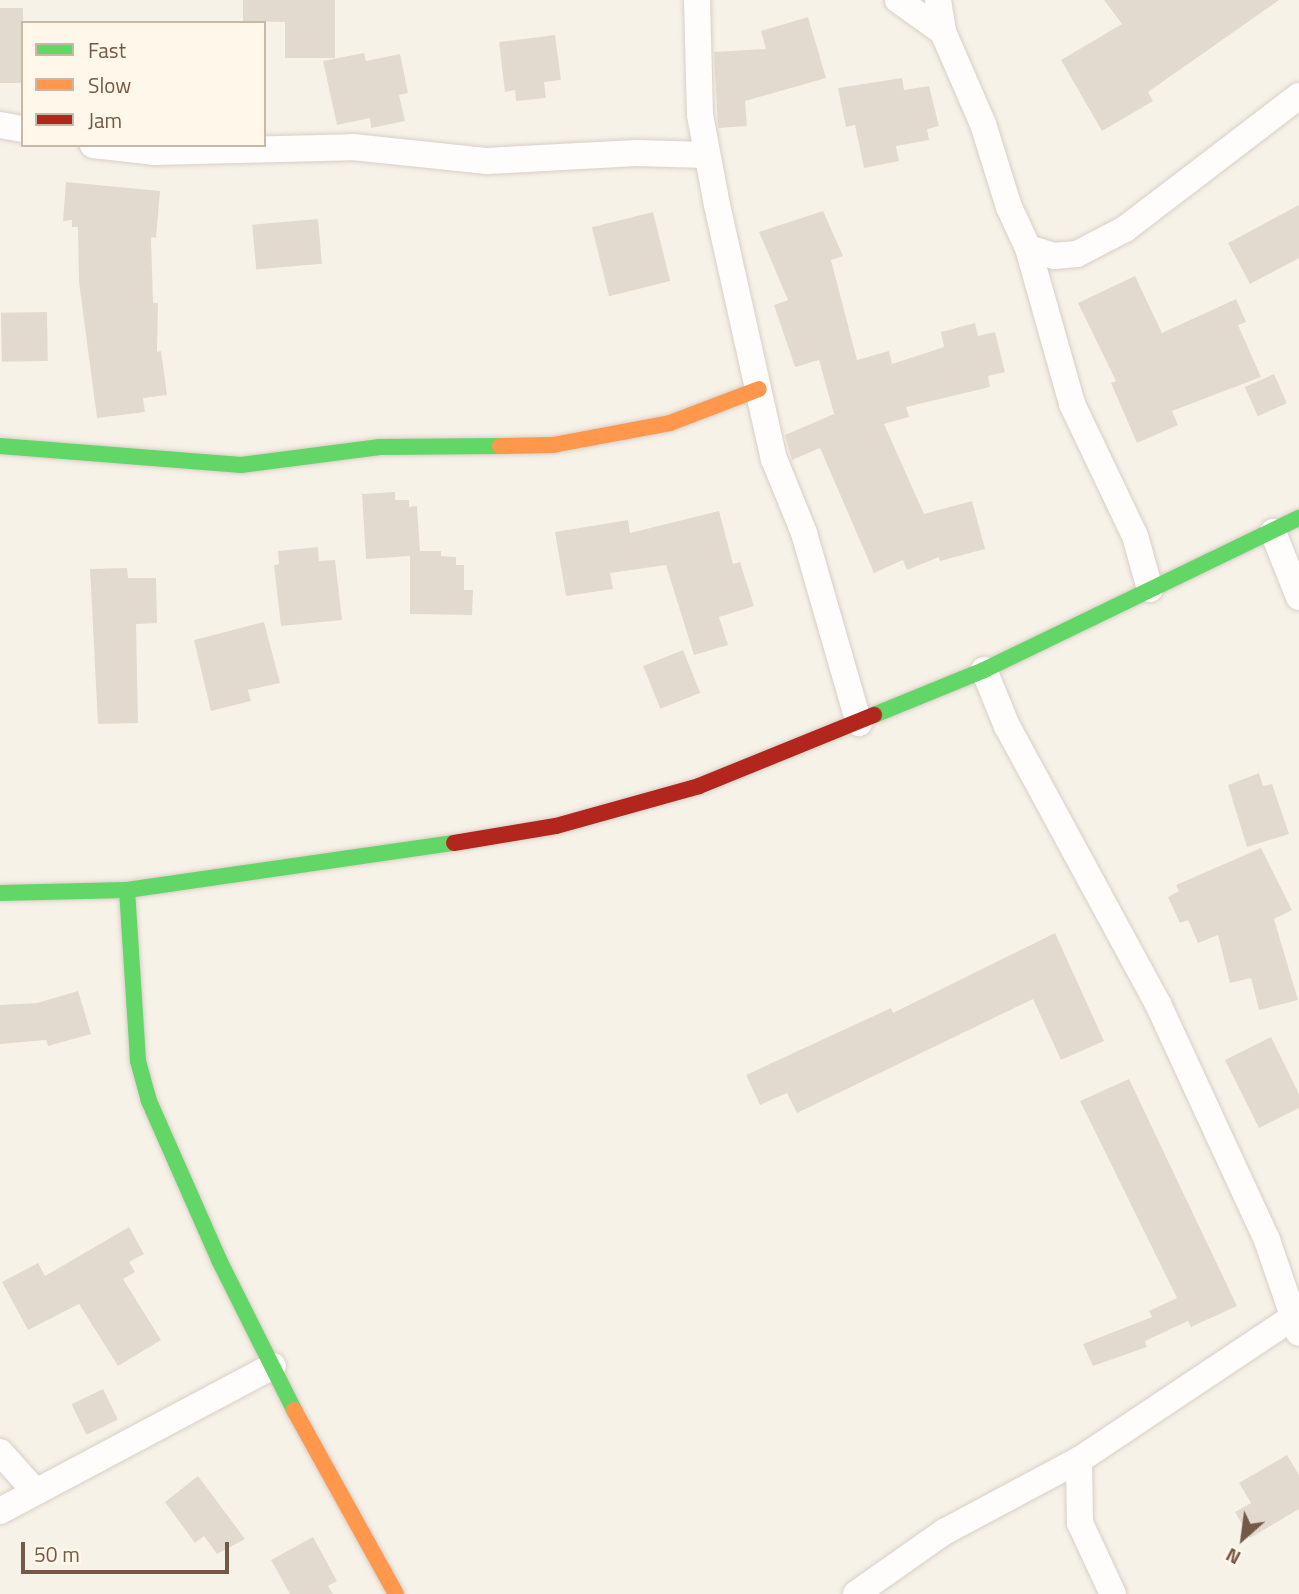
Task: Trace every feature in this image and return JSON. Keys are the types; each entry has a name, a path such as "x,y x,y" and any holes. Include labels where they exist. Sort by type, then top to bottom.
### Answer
{"street":[{"path":"697,0 700,115 774,459 804,533 859,723"},
{"path":"898,0 943,32"},
{"path":"938,0 943,32 983,124 1009,207 1028,248 1072,404 1130,524 1150,589"},
{"path":"1028,248 1054,256 1077,254 1125,229 1299,96"},
{"path":"0,125 21,130"},
{"path":"110,147 154,152 353,147 488,161 636,153 707,155"},
{"path":"0,446 241,465 380,447 553,445 670,423 759,390"},
{"path":"0,893 127,890 556,826 699,786 985,670 1299,518"},
{"path":"1273,532 1299,597"},
{"path":"856,1594 944,1532 1079,1460 1295,1325 1267,1240 1158,1004 1007,726 985,670"},
{"path":"127,890 138,1061 149,1101 219,1260 311,1445 396,1594"},
{"path":"0,1511 34,1490 273,1366"},
{"path":"0,1452 34,1490"},
{"path":"1079,1460 1080,1523 1113,1594"}],"building":[{"path":"243,0 335,0 335,58 285,58 285,22 243,21"},
{"path":"1104,0 1279,0 1148,92 1153,101 1102,131 1061,60 1122,24"},
{"path":"0,8 23,8 21,83 0,83"},
{"path":"808,17 826,78 745,101 747,126 718,128 714,52 766,49 761,31"},
{"path":"555,35 561,80 544,82 546,98 516,101 515,90 505,92 499,42"},
{"path":"364,53 366,61 400,54 408,93 399,95 405,121 371,128 370,118 337,125 323,61"},
{"path":"902,78 904,90 929,86 939,126 927,129 929,140 896,146 899,161 864,168 855,125 846,127 838,88"},
{"path":"66,182 160,191 156,238 151,237 153,303 158,303 157,352 161,351 167,395 143,398 145,412 97,418 79,282 78,227 72,227 72,220 63,221"},
{"path":"1299,205 1299,258 1250,284 1228,243"},
{"path":"823,211 843,256 831,260 857,360 889,351 892,364 944,347 941,332 975,323 978,336 995,332 1005,372 988,376 990,387 906,407 909,417 884,424 924,514 972,501 985,549 940,561 939,557 907,570 903,560 874,573 820,448 792,460 785,435 834,414 819,360 795,367 774,305 788,300 759,232"},
{"path":"653,212 670,281 609,296 592,227"},
{"path":"318,219 322,264 256,270 252,225"},
{"path":"1135,276 1162,333 1236,299 1246,322 1238,325 1261,377 1172,411 1178,425 1137,443 1111,383 1116,381 1078,303"},
{"path":"47,312 48,361 2,362 1,313"},
{"path":"1274,374 1287,403 1258,416 1245,387"},
{"path":"395,492 395,500 409,500 409,507 417,506 420,551 441,551 441,556 456,557 456,565 464,565 464,590 473,590 472,615 410,614 410,556 366,559 362,494"},
{"path":"719,511 733,564 740,562 754,606 719,617 728,645 694,655 666,565 610,573 613,589 566,596 555,532 628,520 630,533"},
{"path":"318,547 319,561 335,560 342,620 281,626 274,565 279,564 278,551"},
{"path":"127,568 128,578 156,578 157,623 136,624 138,723 98,724 90,569"},
{"path":"264,622 280,683 248,690 251,701 211,711 194,640"},
{"path":"683,650 700,693 660,709 643,666"},
{"path":"1259,773 1263,786 1272,784 1289,834 1247,847 1228,785"},
{"path":"1261,848 1292,910 1274,919 1298,1000 1259,1010 1251,978 1230,983 1218,935 1198,943 1188,920 1180,923 1168,897 1179,891 1176,885"},
{"path":"1055,933 1104,1041 1061,1060 1033,999 797,1113 787,1093 760,1105 746,1075 891,1008 893,1013"},
{"path":"78,991 91,1034 48,1046 46,1040 0,1044 0,1005 37,1003"},
{"path":"1271,1037 1299,1094 1299,1108 1259,1128 1225,1060"},
{"path":"1129,1079 1237,1306 1191,1327 1188,1321 1145,1341 1147,1347 1093,1366 1083,1344 1152,1317 1149,1311 1177,1298 1080,1101"},
{"path":"129,1227 144,1254 129,1262 135,1272 123,1279 161,1340 118,1366 79,1304 28,1330 2,1282 38,1263 45,1276"},
{"path":"103,1389 118,1420 86,1435 72,1404"},
{"path":"1287,1455 1299,1475 1299,1509 1250,1538 1235,1512 1251,1503 1239,1483"},
{"path":"198,1476 245,1539 217,1554 204,1536 195,1543 165,1502"},
{"path":"313,1537 337,1581 328,1586 333,1594 290,1594 271,1560"}],"traffic: fast":[{"path":"0,446 241,465 380,447 500,446"},
{"path":"874,715 984,670 1299,518"},
{"path":"0,893 127,890 454,843"},
{"path":"127,890 138,1061 149,1101 219,1260 294,1410"}],"traffic: slow":[{"path":"500,446 553,445 670,423 759,389"},
{"path":"294,1410 396,1594"}],"traffic: jam":[{"path":"454,843 556,826 699,786 874,715"}]}
